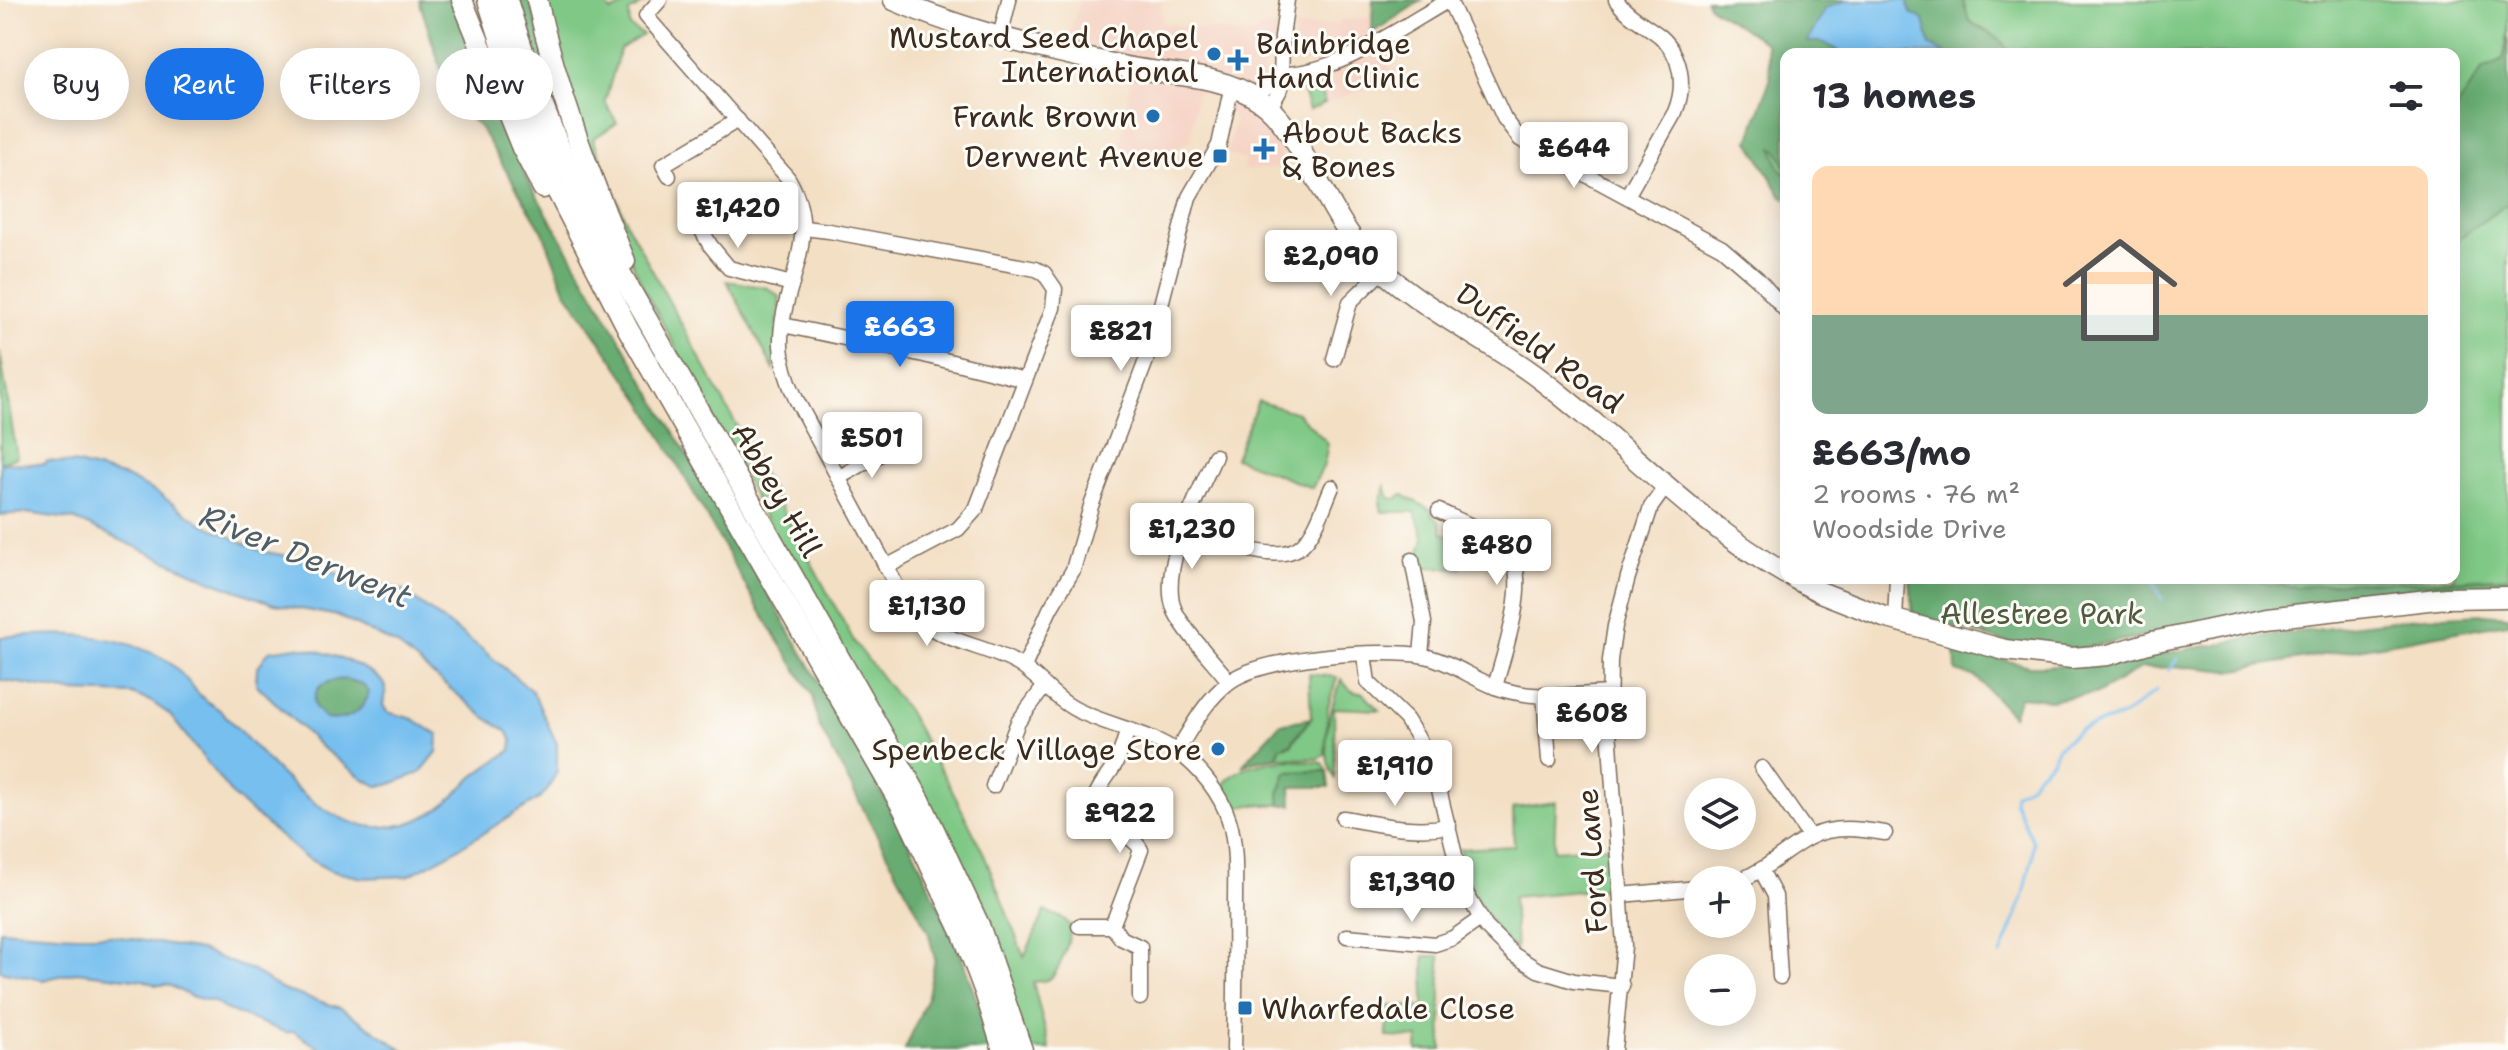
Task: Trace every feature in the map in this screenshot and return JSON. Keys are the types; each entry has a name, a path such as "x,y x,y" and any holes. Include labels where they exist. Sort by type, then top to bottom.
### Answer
{"highway":[{"path":"462,0 522,148 564,228 628,329"},
{"name":"Abbey Hill","path":"488,0 518,95 555,187 628,329 904,810 963,934 1003,1050"},
{"name":"Abbey Hill","path":"507,0 527,69 557,147 595,228 920,800 979,925 1022,1050"},
{"path":"537,0 551,61 575,137 653,331"},
{"name":"Duffield Road","path":"895,0 1000,37 1098,61 1232,85 1263,103 1294,140 1345,230 1365,255 1567,400 1666,486 1745,548 1780,570"},
{"path":"1806,584 1895,620 2005,650 2072,658 2108,655 2152,642 2267,618 2446,598 2508,597"}],"street":[{"path":"660,0 646,16 788,178 803,209 804,228 783,325 782,358 789,386 909,609 926,625 954,641 999,655 1024,667 1044,687 1073,708 1177,751 1207,780 1224,808 1230,822 1235,881 1234,1050"},
{"path":"1000,37 1009,0"},
{"path":"1263,103 1262,89 1282,74 1282,37 1287,0"},
{"path":"1282,74 1315,68 1362,51 1449,0 1499,108 1515,134 1722,248 1758,279 1780,304"},
{"path":"1616,0 1625,11 1666,42 1676,58 1681,81 1675,112 1627,196"},
{"path":"1024,667 1050,609 1073,570 1091,506 1147,358 1189,197 1219,145 1232,85"},
{"path":"669,176 663,165 738,120"},
{"path":"690,209 707,225 710,245 729,268 792,284"},
{"path":"804,228 1036,269 1044,273 1055,289 1055,298 1025,380 980,499 970,517 958,529 886,567"},
{"path":"1334,359 1350,302 1383,270"},
{"path":"783,325 1025,380"},
{"path":"838,478 887,450"},
{"path":"1215,456 1186,525 1171,582 1175,611 1229,681"},
{"name":"Ford Lane","path":"1614,1050 1624,946 1608,693 1615,626 1628,577 1651,507 1666,486"},
{"path":"1186,525 1258,552 1287,553 1304,543 1332,487"},
{"path":"1445,518 1498,542 1516,565 1515,604 1495,687"},
{"path":"1399,577 1413,566 1424,622 1421,655"},
{"path":"1895,620 1897,584"},
{"path":"1364,655 1365,673 1372,688 1406,719 1429,753 1463,888 1480,919 1514,955 1538,970 1574,981 1622,986"},
{"path":"1177,751 1208,702 1229,681 1257,667 1301,658 1421,655 1452,665 1495,687 1526,694 1608,693"},
{"path":"993,786 1018,722 1044,687"},
{"path":"1544,694 1549,760"},
{"path":"1112,926 1141,850 1132,839 1103,823 1096,811 1096,795 1099,785 1116,764 1127,731"},
{"path":"1762,768 1810,837"},
{"path":"1343,818 1406,829 1449,826"},
{"path":"1756,872 1810,837 1831,830 1851,828 1885,833"},
{"path":"1761,870 1775,896 1780,977"},
{"path":"1621,895 1684,889"},
{"path":"1347,936 1435,944 1453,938 1480,919"},
{"path":"1079,926 1112,926"},
{"path":"1112,926 1121,938 1140,947 1140,998"}],"shaded area":[{"path":"1080,0 1157,0 1162,1 1163,23 1253,35 1261,27 1279,29 1277,51 1257,49 1253,61 1264,63 1263,75 1275,78 1282,168 1243,170 1245,159 1227,154 1235,120 1219,97 1197,91 1191,140 1138,170 1131,166 1121,145 1133,60 1108,55 1068,39"},
{"path":"1370,17 1373,53 1383,48 1393,78 1327,103 1314,62 1301,64 1293,58 1295,27 1338,24 1340,20"}],"green space":[{"path":"419,0 452,0 470,48 436,48 436,54"},
{"path":"519,0 530,0 544,48 532,48"},
{"path":"541,0 604,0 611,12 636,0 650,0 629,12 630,27 643,35 620,49 605,102 617,123 593,139 627,224 855,643 907,710 951,788 983,852 1024,957 1045,911 1068,923 1068,942 1055,973 1048,980 1033,982 1050,1050 1029,1050 730,448 643,287 603,196"},
{"path":"1373,0 1422,0 1372,33"},
{"name":"Allestree Park","path":"1706,0 2508,0 2508,587 1913,614 1910,584 2460,584 2460,48 1780,48 1780,193 1749,141 1771,77 1766,43 1709,6"},
{"path":"1706,0 1847,0 1826,9 1808,42 1823,42 1834,48 1780,48 1780,156 1773,148 1780,169 1780,193 1749,141 1771,77 1766,43 1709,6"},
{"path":"1907,0 1963,0 1969,21 2000,39 2006,48 1934,48 1930,46 1924,20 1911,13"},
{"path":"2508,33 2508,203 2460,238 2460,102 2483,69 2503,60"},
{"path":"553,81 570,141 572,158 553,108"},
{"path":"1317,81 1325,103 1309,110 1303,85"},
{"path":"472,120 500,120 528,181 843,723 916,856 962,958 992,1050 905,1050 928,995 935,959 928,931 818,724 813,696 757,606 643,403 565,290 543,232 481,129"},
{"path":"727,281 768,288 780,297 774,370"},
{"path":"0,352 17,457 0,463"},
{"path":"1258,401 1297,413 1328,443 1324,465 1312,488 1235,458"},
{"path":"1385,486 1389,498 1396,499 1403,495 1433,511 1432,515 1439,521 1443,534 1454,536 1457,532 1470,535 1508,563 1462,559 1461,568 1420,567 1418,558 1424,538 1415,512 1382,512 1380,502"},
{"path":"2508,577 2508,587 2282,611 2082,648 2038,649 2018,646 1913,614 1910,584 2267,584 2300,587 2332,584 2460,584 2460,580"},
{"path":"2508,616 2508,623 2230,671 2190,667 2141,668 2098,693 2051,700 2020,697 2013,716 1976,677 1956,671 1955,648 2029,666 2095,666 2256,637 2425,617"},
{"path":"1309,674 1337,677 1328,707 1325,754 1319,759 1276,758 1281,747 1291,745 1311,718"},
{"path":"345,679 363,684 369,692 367,699 359,710 347,717 326,719 315,707 315,693 327,682"},
{"path":"1341,679 1348,688 1363,693 1379,710 1334,708 1335,778 1326,743 1330,716"},
{"path":"1311,718 1293,743 1281,747 1276,758 1242,766 1280,724"},
{"path":"1289,760 1323,763 1327,771 1286,772 1279,794 1280,805 1236,808 1223,785 1229,778 1253,765"},
{"path":"1327,771 1329,787 1291,787 1292,805 1280,805 1279,794 1286,772"},
{"path":"1556,802 1554,850 1609,846 1612,888 1513,897 1516,949 1500,936 1467,883 1460,849 1514,846 1513,808"},
{"path":"1424,956 1440,956 1442,1050 1417,1050 1418,1038 1387,1037 1387,1006 1424,1006"}],"water":[{"path":"1847,0 1907,0 1911,13 1924,20 1930,46 1934,48 1834,48 1823,42 1807,42 1826,8"},
{"name":"River Derwent","path":"47,461 78,464 126,477 156,492 201,523 261,551 308,560 357,583 372,581 403,591 478,646 533,692 557,744 557,771 547,791 449,854 408,876 363,878 331,871 303,856 234,797 169,714 150,701 132,694 72,692 0,680 0,637 43,634 86,636 148,651 177,669 289,782 314,802 340,818 368,826 398,826 430,814 511,750 512,741 507,731 486,718 397,645 338,616 274,604 214,582 76,520 26,513 0,515 0,463 45,464"},
{"path":"297,647 307,649 346,660 370,672 386,687 383,705 387,712 413,719 438,735 437,752 420,773 388,785 377,786 362,778 321,747 256,684 257,668 269,651","holes":["345,679 363,684 369,692 367,699 359,710 347,717 326,719 315,707 315,693 327,682"]},
{"path":"0,930 108,935 200,950 253,971 283,990 341,1008 403,1050 322,1050 293,1031 287,1033 169,985 76,972 43,980 0,971"}],"waterway":[{"path":"2154,584 2162,599"},
{"path":"2169,671 2177,659"},
{"path":"2001,955 2023,898 2032,859 2033,842 2014,801 2015,793 2030,785 2053,760 2057,748 2079,730 2123,716 2157,690"}],"place":[{"name":"Mustard Seed Chapel International","path":"1214,54"},
{"name":"Bainbridge Hand Clinic","path":"1238,60"},
{"name":"Frank Brown","path":"1153,116"},
{"name":"About Backs & Bones","path":"1264,149"},
{"name":"Derwent Avenue","path":"1220,156"},
{"name":"Spenbeck Village Store","path":"1218,749"},
{"name":"Wharfedale Close","path":"1245,1008"}]}
